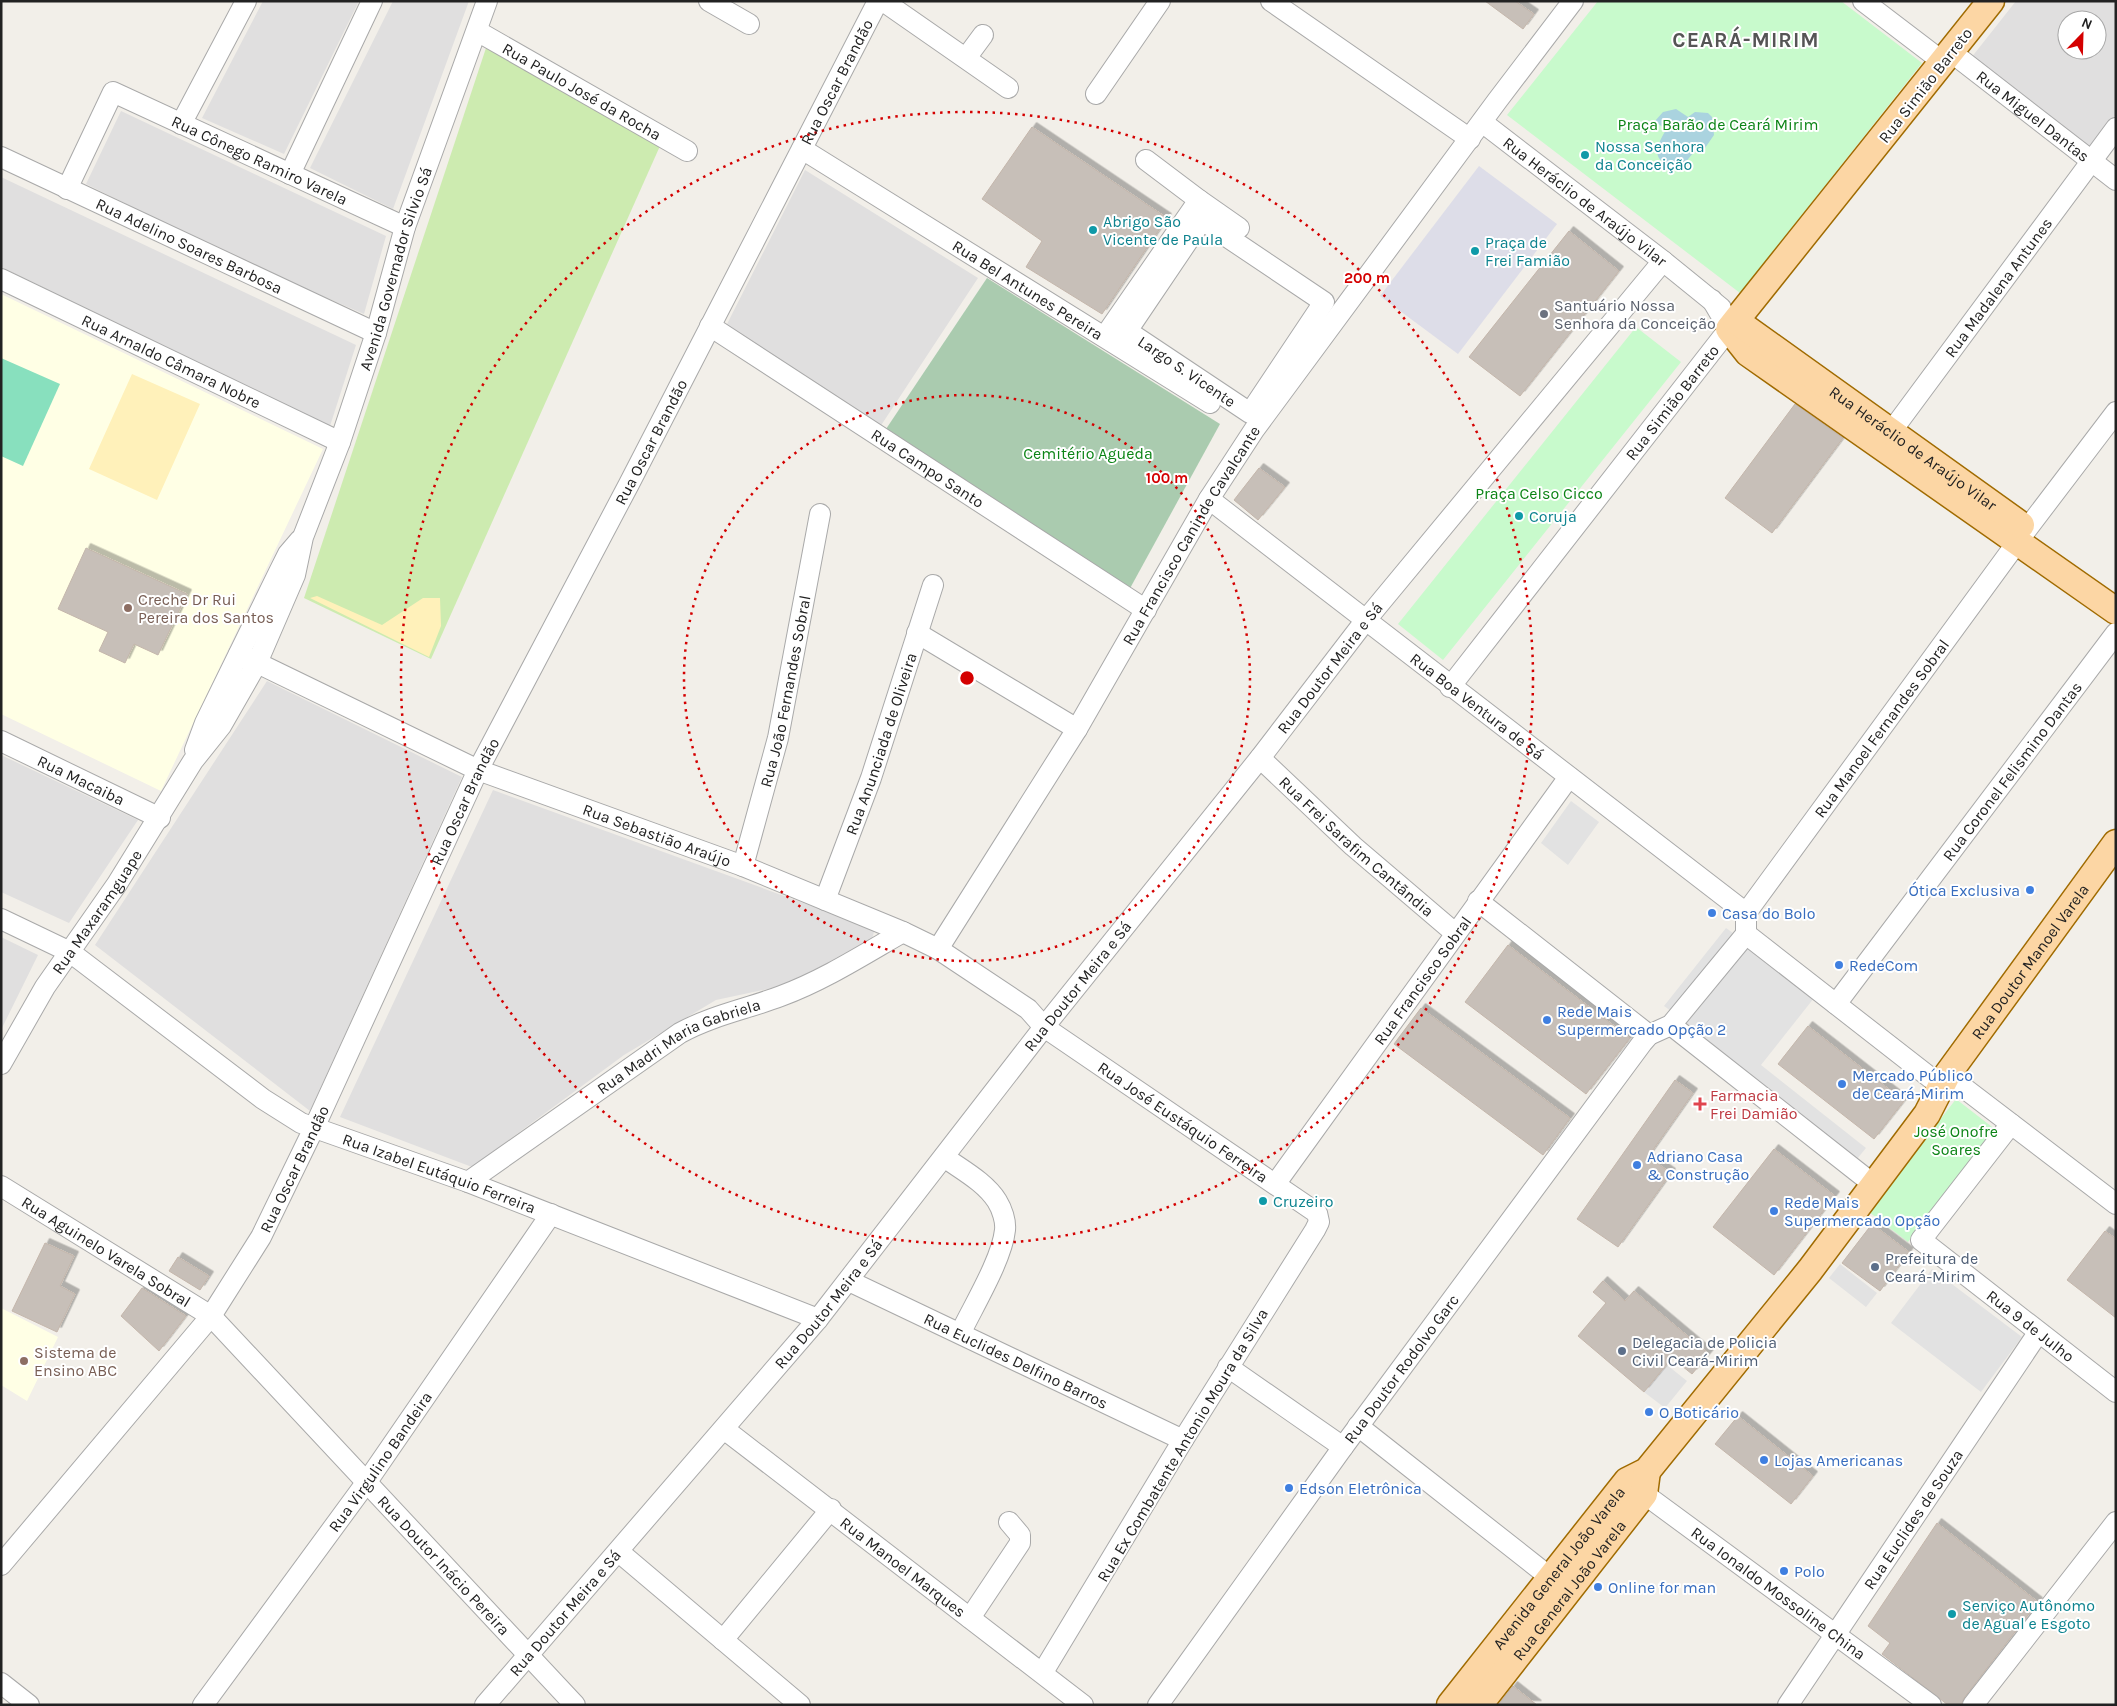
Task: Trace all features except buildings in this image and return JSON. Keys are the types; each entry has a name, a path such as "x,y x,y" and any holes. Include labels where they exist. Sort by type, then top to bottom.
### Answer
{"main road":[{"name":"Rua Simião Barreto","path":"1732,325 1947,58 1990,1"},
{"name":"Rua Heráclio de Araújo Vilar","path":"1732,325 1885,439 2022,536"},
{"path":"2022,536 2116,592"},
{"path":"2022,536 2116,611"},
{"name":"Rua Doutor Manoel Varela","path":"1944,1080 2116,843"},
{"name":"Avenida General João Varela","path":"1450,1705 1551,1578 1639,1482 1810,1270 1927,1114 1944,1080"},
{"name":"Rua General João Varela","path":"1479,1705 1639,1482"}],"street":[{"path":"182,124 246,1"},
{"path":"290,174 372,1"},
{"name":"Avenida Governador Silvio Sá","path":"257,664 295,575 303,536 340,442 376,332 405,227 487,1"},
{"path":"709,1 749,24"},
{"name":"Rua Oscar Brandão","path":"1,1565 211,1316 261,1237 314,1128 478,770 878,1"},
{"path":"883,1 1008,88"},
{"path":"1096,94 1160,1"},
{"path":"1271,1 1470,140"},
{"name":"Rua Francisco Caninde Cavalcante","path":"938,949 1077,728 1209,499 1254,430 1574,1"},
{"name":"Rua Miguel Dantas","path":"1863,1 1947,58 2116,180"},
{"name":"Rua Paulo José da Rocha","path":"477,31 687,151"},
{"path":"966,58 983,35"},
{"name":"Rua Cônego Ramiro Varela","path":"67,189 114,92 405,227"},
{"name":"Rua Heráclio de Araújo Vilar","path":"1482,122 1712,300 1732,325"},
{"name":"Rua Madalena Antunes","path":"1885,439 2116,128"},
{"name":"Rua Bel Antunes Pereira","path":"802,149 1254,430"},
{"name":"Rua Adelino Soares Barbosa","path":"1,157 376,332"},
{"path":"1146,160 1347,305"},
{"path":"1105,336 1199,200"},
{"name":"Largo S. Vicente","path":"1202,220 1324,302 1250,413 1127,331 1202,220"},
{"name":"Rua Doutor Meira e Sá","path":"485,1705 526,1655 619,1552 849,1281 1044,1027 1260,758 1365,621 1663,261"},
{"name":"Rua Arnaldo Câmara Nobre","path":"1,279 340,442"},
{"name":"Rua Simião Barreto","path":"1450,687 1732,325"},
{"name":"Rua Campo Santo","path":"710,326 1146,610"},
{"name":"Rua Manoel Fernandes Sobral","path":"1746,913 2022,536 2114,417"},
{"name":"Rua Boa Ventura de Sá","path":"1209,499 1450,687 1746,913"},
{"name":"Rua João Fernandes Sobral","path":"743,866 778,738 820,514"},
{"name":"Avenida Governador Silvio Sá","path":"239,654 288,554 303,536"},
{"name":"Rua Anunciada de Oliveira","path":"825,900 871,778 933,585"},
{"name":"Rua Coronel Felismino Dantas","path":"1836,1004 2116,633"},
{"path":"917,634 1077,728"},
{"name":"Rua Sebastião Araújo","path":"239,654 478,770 743,866 903,932 938,949 1028,1009 1044,1027"},
{"name":"Rua Maxaramguape","path":"193,761 197,743 239,654"},
{"name":"Rua Maxaramguape","path":"1,1064 45,987 160,818 193,761 221,726 257,664"},
{"name":"Rua Macaiba","path":"1,740 160,818"},
{"name":"Rua Frei Sarafim Cantãndia","path":"1260,758 1353,846 1455,933"},
{"name":"Rua Francisco Sobral","path":"1276,1183 1569,777"},
{"path":"1478,901 1649,1035 1671,1025 1746,934 1746,913"},
{"name":"Rua Izabel Eutáquio Ferreira","path":"1,919 70,952 283,1113 314,1128 468,1182 818,1319"},
{"name":"Rua Madri Maria Gabriela","path":"468,1182 680,1033 708,1018 780,997 808,986 903,932"},
{"path":"1746,934 1836,1004 1944,1080 2011,1124 2116,1204"},
{"path":"1671,1025 1873,1184"},
{"name":"Rua José Eustáquio Ferreira","path":"1044,1027 1312,1208 1319,1218"},
{"name":"Rua Doutor Rodolvo Garc","path":"1158,1705 1342,1447 1649,1035"},
{"name":"Rua 9 de Julho","path":"2011,1124 1921,1240 2116,1392"},
{"path":"944,1157 990,1192 998,1202 1004,1223 1002,1242 994,1264 961,1332"},
{"name":"Rua Aguinelo Varela Sobral","path":"1,1186 211,1316"},
{"name":"Rua Virgulino Bandeira","path":"203,1705 366,1483 551,1214"},
{"name":"Rua Ex Combatente Antonio Moura da Silva","path":"1042,1672 1182,1440 1315,1230 1319,1218"},
{"name":"Rua Euclides Delfino Barros","path":"849,1281 961,1332 1182,1440"},
{"name":"Rua Doutor Inácio Pereira","path":"211,1316 526,1655 575,1705"},
{"name":"Rua Euclides de Souza","path":"1788,1705 2038,1333"},
{"path":"1228,1367 1342,1447"},
{"path":"1358,1426 1551,1578"},
{"name":"Rua Manoel Marques","path":"724,1429 831,1509 1083,1705"},
{"name":"Rua Ionaldo Mossoline China","path":"1639,1482 1834,1634 1931,1705"},
{"path":"723,1640 831,1509"},
{"path":"970,1618 1020,1543 1020,1535 1009,1522"},
{"path":"1973,1705 2116,1522"},
{"path":"619,1552 800,1705"},
{"path":"1,1683 29,1705"}],"shaded area":[{"path":"263,1 359,1 284,154 202,118"},
{"path":"393,1 469,1 393,209 310,168"},
{"path":"2016,1 2116,1 2116,114 2090,150 1971,58"},
{"path":"121,111 386,236 364,314 241,261 86,184"},
{"name":"Praça de Frei Famião","path":"1479,166 1557,224 1458,354 1380,296"},
{"path":"805,170 978,278 878,430 725,328"},
{"path":"1,177 356,345 330,426 1,267"},
{"path":"1,294 323,449 161,791 1,714"},
{"path":"267,681 462,777 310,1111 95,945"},
{"path":"1,755 138,820 69,923 1,892"},
{"path":"493,790 875,929 870,945 825,969 772,988 716,1000 624,1055 472,1167 340,1117"},
{"path":"1571,801 1599,822 1568,865 1541,843"},
{"path":"1726,928 1733,933 1671,1011 1664,1006"},
{"path":"1,937 38,955 1,1030"},
{"path":"1748,946 1814,998 1761,1065 1866,1148 1857,1159 1686,1023"},
{"path":"1840,1264 1877,1293 1866,1307 1829,1278"},
{"path":"1932,1269 2022,1337 1981,1392 1891,1323"},
{"name":"Sistema de Ensino ABC","path":"1,1308 58,1337 27,1401 1,1385"},
{"path":"1667,1365 1687,1381 1665,1408 1644,1392"}],"green space":[{"name":"Praça Barão de Ceará Mirim","path":"1598,1 1841,1 1922,63 1740,293 1507,115"},
{"path":"486,48 660,146 431,659 304,598"},
{"name":"Cemitério Agueda","path":"987,278 1220,424 1128,592 884,432"},
{"name":"Praça Celso Cicco","path":"1636,327 1681,362 1443,660 1398,624"},
{"path":"1,358 60,384 23,466 1,456"},
{"name":"José Onofre Soares","path":"1956,1099 1996,1130 1908,1242 1869,1212"}],"sand":[{"path":"132,374 200,404 157,500 89,469"},
{"path":"317,596 382,625 423,598 440,598 441,626 429,657 310,598"}],"water":[{"path":"1676,109 1688,117 1695,112 1708,113 1712,117 1714,135 1705,148 1693,153 1685,163 1674,164 1661,161 1658,157 1657,151 1666,130 1655,121 1663,112"}],"place":[{"name":"Nossa Senhora da Conceição","path":"1585,155"},
{"name":"Abrigo São Vicente de Paula","path":"1093,230"},
{"name":"Praça de Frei Famião","path":"1475,251"},
{"name":"Santuário Nossa Senhora da Conceição","path":"1544,314"},
{"name":"Coruja","path":"1519,516"},
{"name":"Creche Dr Rui Pereira dos Santos","path":"128,608"},
{"name":"Ótica Exclusiva","path":"2030,890"},
{"name":"Casa do Bolo","path":"1712,913"},
{"name":"RedeCom","path":"1839,965"},
{"name":"Rede Mais Supermercado Opção 2","path":"1547,1020"},
{"name":"Mercado Público de Ceará-Mirim","path":"1842,1084"},
{"name":"Farmacia Frei Damião","path":"1700,1104"},
{"name":"Adriano Casa & Construção","path":"1637,1165"},
{"name":"Cruzeiro","path":"1263,1201"},
{"name":"Rede Mais Supermercado Opção","path":"1774,1211"},
{"name":"Prefeitura de Ceará-Mirim","path":"1875,1267"},
{"name":"Delegacia de Policia Civil Ceará-Mirim","path":"1622,1351"},
{"name":"Sistema de Ensino ABC","path":"24,1361"},
{"name":"O Boticário","path":"1649,1412"},
{"name":"Lojas Americanas","path":"1764,1460"},
{"name":"Edson Eletrônica","path":"1289,1488"},
{"name":"Polo","path":"1784,1571"},
{"name":"Online for man","path":"1598,1587"},
{"name":"Serviço Autônomo de Agual e Esgoto","path":"1952,1614"}],"district":[{"name":"CEARÁ-MIRIM","path":"1746,40"}]}
